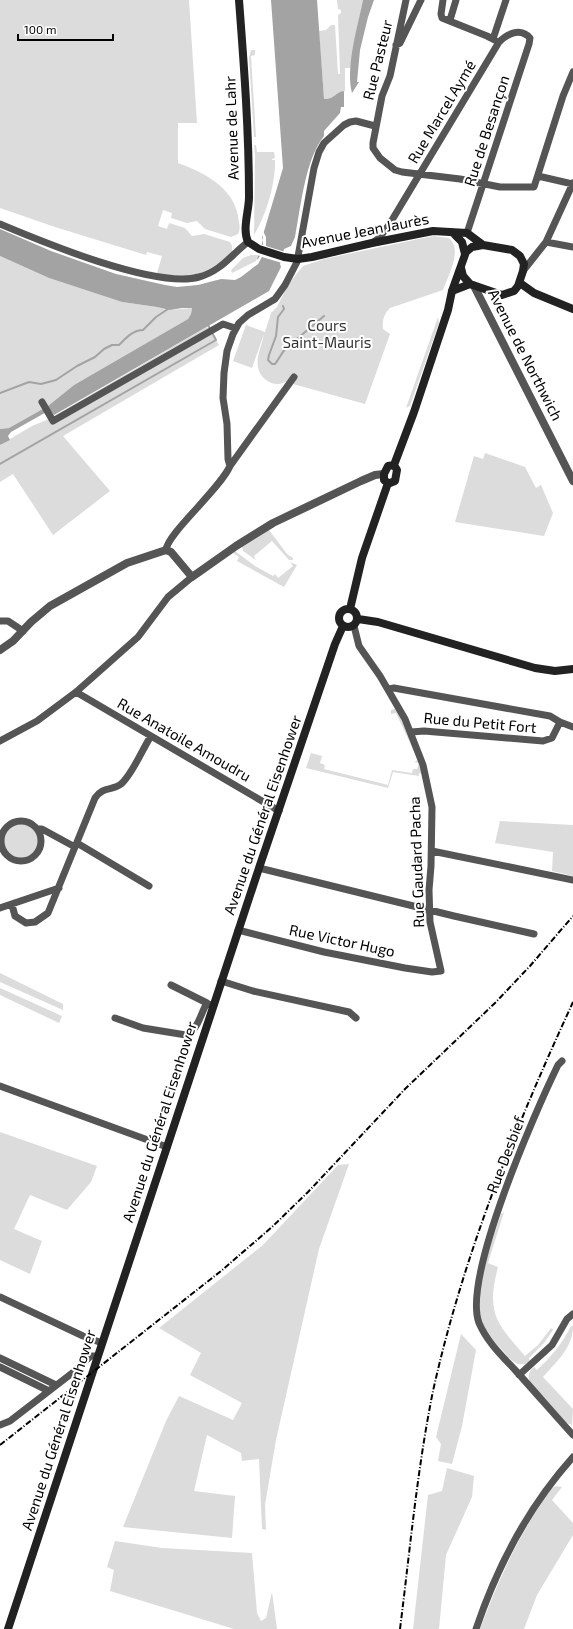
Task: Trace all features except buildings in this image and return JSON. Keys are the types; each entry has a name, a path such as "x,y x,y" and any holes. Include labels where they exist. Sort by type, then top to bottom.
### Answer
{"main road":[{"name":"Avenue de Lahr","path":"239,0 248,140 249,199 246,235 248,242"},
{"name":"Avenue Jean Jaurès","path":"248,242 259,248 284,257 298,259 433,231 467,233"},
{"path":"453,232 462,242 465,254"},
{"path":"467,233 483,245"},
{"path":"483,245 512,250 522,258 524,264 523,271 520,283 514,291 502,295 472,285 463,276 460,268 465,254 472,247 483,245"},
{"name":"Avenue du Général Eisenhower","path":"394,465 419,397 448,310 452,291 460,268"},
{"path":"520,283 534,293 573,309"},
{"path":"452,291 472,285"},
{"name":"Avenue du Général Eisenhower","path":"384,474 388,466 394,465"},
{"name":"Avenue du Général Eisenhower","path":"8,1629 167,1147 210,1004 221,981 335,644 343,626 339,621 339,615 343,610 350,609 362,558 388,483 395,481 397,470 394,465"},
{"path":"384,474 384,480 388,483"},
{"path":"350,609 356,613 356,622"},
{"path":"343,626 349,628 356,622 378,622 535,668 555,671 573,669"}],"street":[{"name":"Rue Pasteur","path":"406,0 390,76 382,96 376,126 373,145 380,158 395,170 402,172 460,178 507,188 534,187 538,176"},
{"path":"396,45 400,43 421,0"},
{"path":"443,0 441,16 496,41 506,0"},
{"path":"450,20 456,0"},
{"name":"Rue Marcel Aymé","path":"372,243 379,238 389,225 496,41 509,33 516,32 529,37"},
{"name":"Rue de Besançon","path":"467,233 529,44 529,37"},
{"path":"523,271 546,242 573,183 538,176 563,96 573,72"},
{"path":"230,466 228,459 227,424 223,398 227,351 235,328 243,319 275,298 285,285 298,259 314,168 319,152 324,143 346,123 356,121 376,126"},
{"path":"0,224 48,243 114,266 171,278 186,279 206,274 229,261 248,242"},
{"path":"389,225 390,236 393,239"},
{"path":"546,242 573,247"},
{"path":"522,258 536,256"},
{"name":"Avenue de Northwich","path":"472,285 573,481"},
{"path":"42,402 52,420 223,324 235,328"},
{"path":"166,550 174,534 216,487 294,377"},
{"path":"0,741 37,721 76,692 138,636 168,597 192,577 236,546 273,523 361,481 375,475 384,474"},
{"path":"0,650 10,644 50,606 117,568 153,553 166,550 173,555 192,577"},
{"path":"0,621 8,621 23,631"},
{"name":"Rue Gaudard Pacha","path":"356,622 359,646 389,689 411,732 423,765 432,807 432,851 429,890 430,910 433,938 441,971"},
{"path":"389,689 394,688 527,711 550,716 573,727"},
{"name":"Rue Anatoile Amoudru","path":"76,692 278,811"},
{"name":"Rue du Petit Fort","path":"411,732 424,731 543,741 552,738 560,722"},
{"path":"12,905 18,920 26,923 35,922 48,914 98,793 122,783 151,736"},
{"path":"38,829 41,835 40,848 31,858 25,861 18,861 6,855 2,849 1,842 4,830 8,825 21,820 33,824 38,829 42,829 76,845 149,886"},
{"path":"432,851 573,880"},
{"path":"259,868 534,934"},
{"path":"0,908 59,888"},
{"name":"Rue Victor Hugo","path":"238,930 324,952 405,968 432,972 441,971"},
{"path":"221,981 253,991 350,1012 356,1018"},
{"path":"171,985 210,1004"},
{"path":"115,1018 143,1028 186,1034 194,1030 203,1008 210,1004"},
{"name":"Rue Desbief","path":"562,1061 558,1065 541,1100 516,1163 492,1231 483,1262 478,1283 476,1301 479,1323 491,1343 573,1435"},
{"path":"0,1086 167,1147"},
{"path":"0,1297 83,1336 102,1343"},
{"path":"519,1375 548,1349 555,1341 567,1318 573,1314"},
{"path":"0,1426 10,1421 56,1386 91,1356 98,1356"},
{"path":"0,1358 56,1386"},
{"path":"0,1367 49,1391"},
{"path":"476,1629 503,1563 520,1531 547,1489 573,1457"}],"green space":[{"path":"0,0 189,0 197,123 178,123 178,163 207,176 223,189 235,206 240,226 238,234 231,237 205,229 197,221 187,223 171,218 172,213 163,210 158,226 167,229 169,223 185,228 192,236 204,234 230,242 232,246 232,253 214,267 198,274 182,276 159,274 157,273 162,256 147,252 146,255 55,227 0,208"},
{"path":"337,0 363,0 350,68 345,68 345,91 330,99 324,100 319,31 326,30 331,25 335,25 338,74 340,74 338,15 341,13 341,10 338,9"},
{"path":"251,50 255,50 255,55 251,56 256,137 254,137 249,58"},
{"path":"254,145 256,145 257,152 274,152 275,158 272,160 275,160 275,166 269,201 254,235 255,155"},
{"name":"Cours Saint-Mauris","path":"433,236 449,238 453,243 455,256 448,278 443,290 390,308 386,313 383,320 383,329 390,334 365,404 286,382 276,384 268,382 261,375 258,364 259,352 264,334 252,368 233,361 246,325 265,332 271,313 277,307 288,285 303,266 324,259"},
{"path":"251,255 258,255 256,261 232,273 231,270 243,258"},
{"path":"0,256 49,278 122,302 170,310 192,308 191,314 188,319 74,385 48,406 9,428 0,429"},
{"path":"438,317 439,323 410,406 406,408"},
{"path":"207,327 219,345 63,436 110,491 53,535 13,474 0,482 0,445 32,426 49,419"},
{"path":"485,453 525,467 536,488 541,485 553,513 544,536 455,522 474,456 483,459"},
{"path":"269,530 287,554 293,558 293,560 289,560 272,541 254,556 256,560 243,551 242,547"},
{"path":"235,551 255,566 273,576 275,574 278,578 293,566 290,562 297,565 284,587 237,561 239,557 233,553"},
{"path":"397,709 418,756 422,774 419,773 419,776 393,772 388,788 306,768 311,753 322,756 320,763 325,765 324,769 388,785 392,770 412,773 413,769 417,769 419,763 414,762 418,760 396,713 391,714 391,710"},
{"path":"25,821 32,824 38,830 41,841 40,849 32,858 25,861 17,861 10,858 2,849 1,837 4,830 13,822"},
{"path":"500,821 573,825 573,876 552,871 553,852 495,843"},
{"path":"0,973 63,1004 63,1010 0,982"},
{"path":"0,988 62,1016 59,1023 0,995"},
{"path":"0,1132 97,1166 91,1182 67,1210 30,1195 14,1229 42,1241 30,1274 0,1260"},
{"path":"349,1164 319,1249 276,1440 265,1505 266,1530 262,1529 259,1459 242,1461 241,1453 207,1435 194,1491 235,1496 232,1538 123,1527 166,1421 179,1396 233,1420 242,1403 190,1375 201,1353 159,1328 263,1245 338,1165"},
{"path":"504,1212 488,1263 498,1267 493,1296 496,1316 507,1335 525,1356 538,1345 551,1328 553,1330 544,1343 529,1358 530,1362 526,1364 515,1363 487,1333 481,1319 479,1306 482,1279 488,1252 501,1214"},
{"path":"571,1326 573,1326 572,1334 567,1348 543,1377 573,1409 572,1425 567,1423 529,1380 532,1369 534,1367 537,1370 552,1355 564,1339"},
{"path":"461,1334 476,1350 462,1426 452,1464 438,1461 441,1444 436,1437"},
{"path":"447,1468 474,1476 472,1497 446,1555 439,1629 413,1629 428,1495 442,1491"},
{"path":"556,1486 562,1487 552,1500 573,1523 573,1535 537,1595 524,1629 480,1629 520,1538 545,1496"},
{"path":"115,1541 162,1548 252,1553 257,1613 261,1621 266,1618 272,1592 277,1629 234,1629 110,1591 114,1570 107,1567"}],"shaded area":[{"path":"271,0 317,0 324,99 330,98 344,91 344,107 341,107 340,113 324,131 324,136 312,158 308,170 295,237 291,246 284,249 280,264 281,267 269,291 54,415 50,410 11,432 8,436 10,440 0,445 0,429 9,428 48,406 74,385 188,319 192,308 170,310 122,302 49,278 0,256 0,229 51,251 116,274 177,287 198,285 221,279 235,280 258,264 259,261 257,259 263,240 262,238 283,168"},
{"path":"363,0 374,0 360,50 357,82 359,82 352,93 350,83 351,59"}],"pier":[{"path":"263,231 266,237 266,246 285,252 282,263 262,257 258,264 247,269 256,262 260,256 257,255 261,244 263,245"}],"waterway":[{"path":"283,306 284,309 278,317 276,336 268,360 272,364 275,364 286,348 324,316"},
{"path":"0,393 29,382 41,384 56,380 77,366 95,357 104,349 112,345 119,345 133,333 143,330 156,317 168,309"},
{"path":"0,464 216,340 208,325"}],"railway":[{"path":"0,1445 221,1271 272,1227 308,1192 405,1089 496,1002 530,966 573,916"},
{"path":"400,1629 422,1450 433,1391 445,1341 459,1291 492,1193 531,1097 573,1002"}]}
